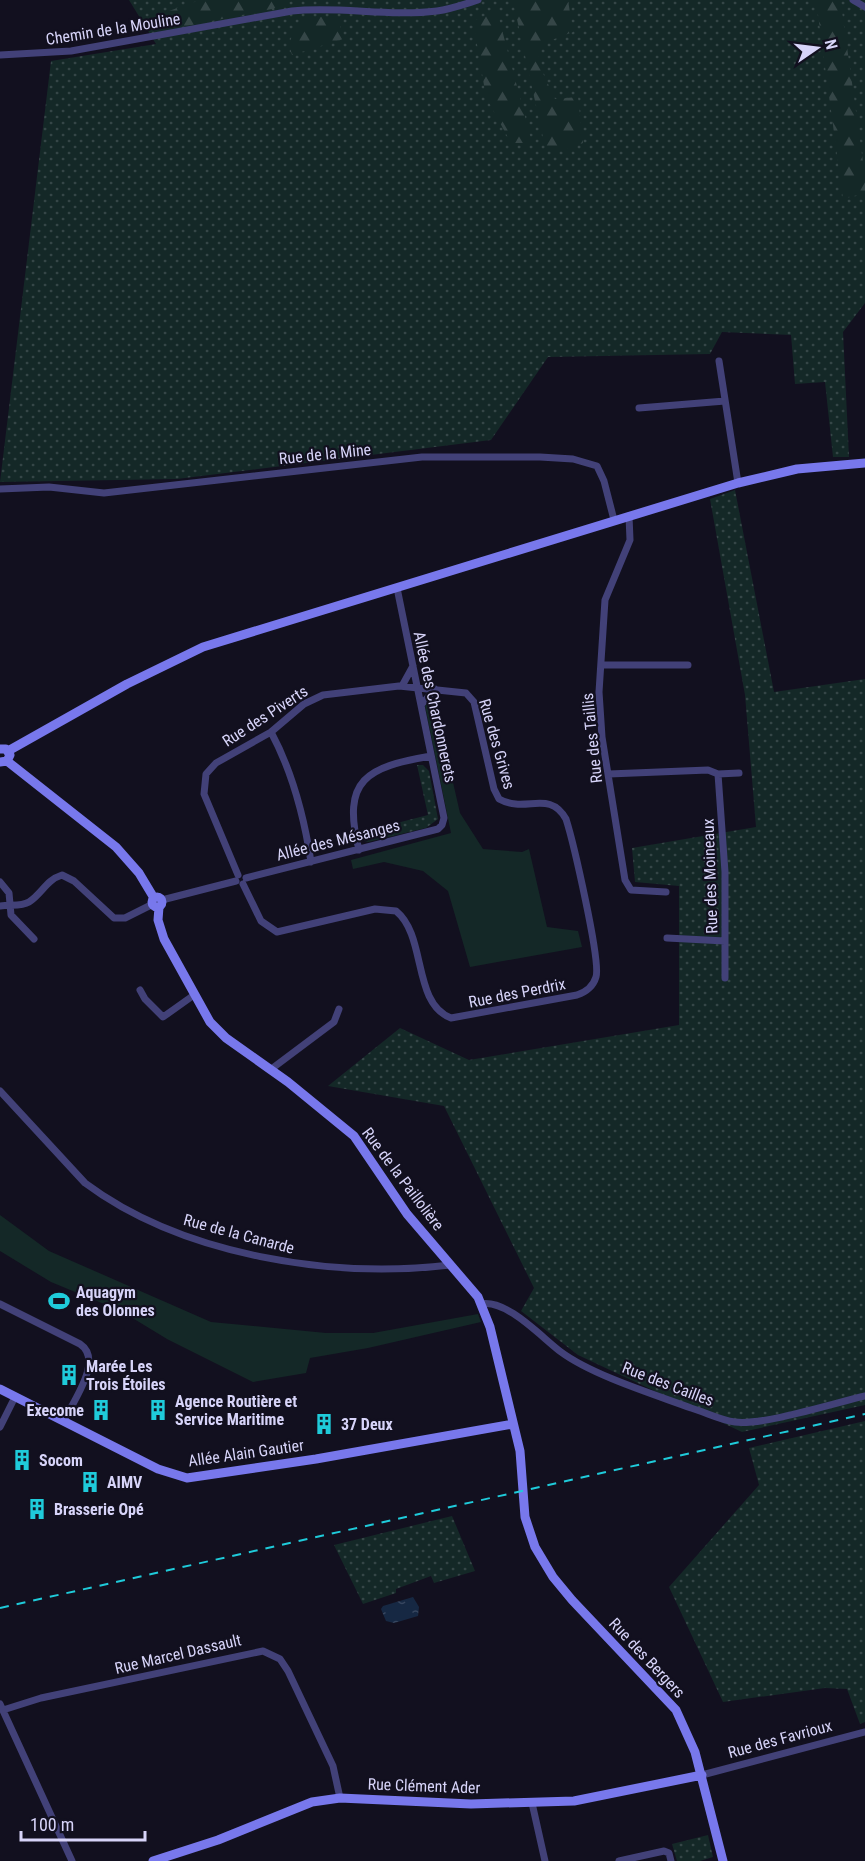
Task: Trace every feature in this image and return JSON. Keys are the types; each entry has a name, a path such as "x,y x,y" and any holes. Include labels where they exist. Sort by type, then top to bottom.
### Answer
{"street":[{"name":"Chemin de la Mouline","path":"0,55 40,54 83,49 302,10 322,8 422,12 453,8 478,0"},
{"path":"852,0 865,7"},
{"path":"720,361 738,483"},
{"path":"639,408 725,401"},
{"name":"Rue de la Mine","path":"0,489 49,487 104,493 422,458 540,457 573,459 597,466 604,481 614,520"},
{"path":"3,762 10,755 4,750 202,647 738,483 797,469 865,463"},
{"name":"Rue des Taillis","path":"629,516 630,540 605,600 600,717 626,880 631,890 666,892"},
{"name":"Allée des Chardonnerets","path":"397,588 444,818 438,829"},
{"path":"601,665 688,665"},
{"path":"402,686 413,666"},
{"name":"Rue des Piverts","path":"241,880 205,801 204,780 216,763 271,732 316,697 417,686"},
{"name":"Rue des Grives","path":"417,686 466,693 471,697 494,789 499,799 519,806 542,803 561,810 569,826 592,938"},
{"path":"421,705 435,689"},
{"path":"271,732 287,766 301,806 311,862"},
{"path":"359,850 352,815 360,786 374,771 388,765 431,756"},
{"name":"Rue de la Paillolière","path":"3,762 116,847 139,873 157,902 158,920 164,939 194,995 217,1030 354,1136 407,1214 481,1304 490,1327 520,1451 523,1491"},
{"path":"609,774 708,770 718,774 739,773"},
{"name":"Rue des Moineaux","path":"718,774 725,872 725,978"},
{"name":"Allée des Mésanges","path":"10,903 22,905 30,901 51,878 62,875 74,881 114,918 125,918 157,902 438,829"},
{"name":"Rue des Perdrix","path":"241,880 261,921 277,932 375,909 396,911 410,930 434,1005 452,1018 585,992 596,977 592,938"},
{"path":"0,882 9,893 11,915 34,939"},
{"path":"0,906 10,903"},
{"path":"667,938 725,941"},
{"path":"140,990 145,999 163,1017 194,995"},
{"path":"270,1070 334,1022 339,1009"},
{"name":"Rue de la Canarde","path":"0,1091 85,1183 102,1196 177,1232 212,1244 301,1265 412,1269 450,1265"},
{"name":"Rue des Cailles","path":"481,1304 490,1302 500,1306 527,1323 573,1360 732,1421 754,1421 865,1396"},
{"path":"0,1304 80,1344 88,1351 91,1365 64,1421"},
{"name":"Allée Alain Gautier","path":"0,1389 165,1472 187,1478 316,1459 513,1424"},
{"path":"0,1427 15,1397"},
{"name":"Rue des Bergers","path":"523,1491 528,1531 543,1560 572,1600 676,1710 685,1725 702,1775 723,1861"},
{"name":"Rue Marcel Dassault","path":"2,1707 263,1651 280,1659 286,1667 333,1766 340,1798"},
{"path":"2,1707 72,1861"},
{"name":"Rue des Favrioux","path":"702,1775 865,1732"},
{"name":"Rue Clément Ader","path":"153,1861 218,1840 297,1806 340,1798 471,1804 574,1801 702,1775"},
{"path":"532,1803 545,1861"},
{"path":"619,1861 664,1851 669,1853 672,1861"}],"green space":[{"path":"129,0 865,0 865,303 843,332 849,457 833,457 825,382 795,384 791,335 722,332 710,354 548,357 491,440 177,479 0,482 51,61 156,44"},
{"path":"200,0 294,0 272,9 161,31 154,27 169,11"},
{"path":"568,0 573,32 549,41 538,52 542,71 555,99 578,97 583,143 567,149 546,151 513,1"},
{"path":"816,0 831,0 841,4 865,176 865,193 843,199"},
{"path":"497,11 532,143 511,143 486,97 473,21"},
{"path":"310,17 338,17 343,39 292,55 289,44 296,25"},
{"path":"735,490 774,692 865,679 865,1405 742,1432 578,1355 521,1311 534,1288 444,1106 328,1086 400,1028 469,1060 679,1025 679,886 635,882 632,848 756,827 745,695 710,499"},
{"path":"433,695 460,813 483,849 522,852 529,849 547,927 578,931 582,947 470,967 448,891 423,871 384,862 353,869 351,860 451,833 425,706"},
{"path":"417,765 423,765 429,771 438,819 426,828 368,842 362,840 358,833 428,815"},
{"path":"0,1215 49,1251 211,1322 326,1333 373,1333 478,1314 481,1322 368,1348 310,1358 306,1373 253,1382 167,1339 121,1311 51,1282 0,1251"},
{"path":"865,1421 865,1722 860,1724 847,1689 825,1688 723,1702 669,1587 759,1485 749,1448"},
{"path":"452,1516 475,1571 434,1583 431,1576 396,1589 396,1593 363,1604 334,1545"},
{"path":"708,1835 713,1857 700,1861 677,1861 672,1844"}],"water":[{"path":"413,1597 419,1607 418,1616 394,1623 386,1621 381,1609 383,1606"}],"railway":[{"path":"0,1608 865,1414"}],"place":[{"name":"Aquagym des Olonnes","path":"59,1301"},
{"name":"Marée Les Trois Étoiles","path":"69,1375"},
{"name":"Execome","path":"101,1410"},
{"name":"Agence Routière et Service Maritime","path":"158,1410"},
{"name":"37 Deux","path":"324,1424"},
{"name":"Socom","path":"22,1460"},
{"name":"AIMV","path":"90,1482"},
{"name":"Brasserie Opé","path":"37,1509"}]}
